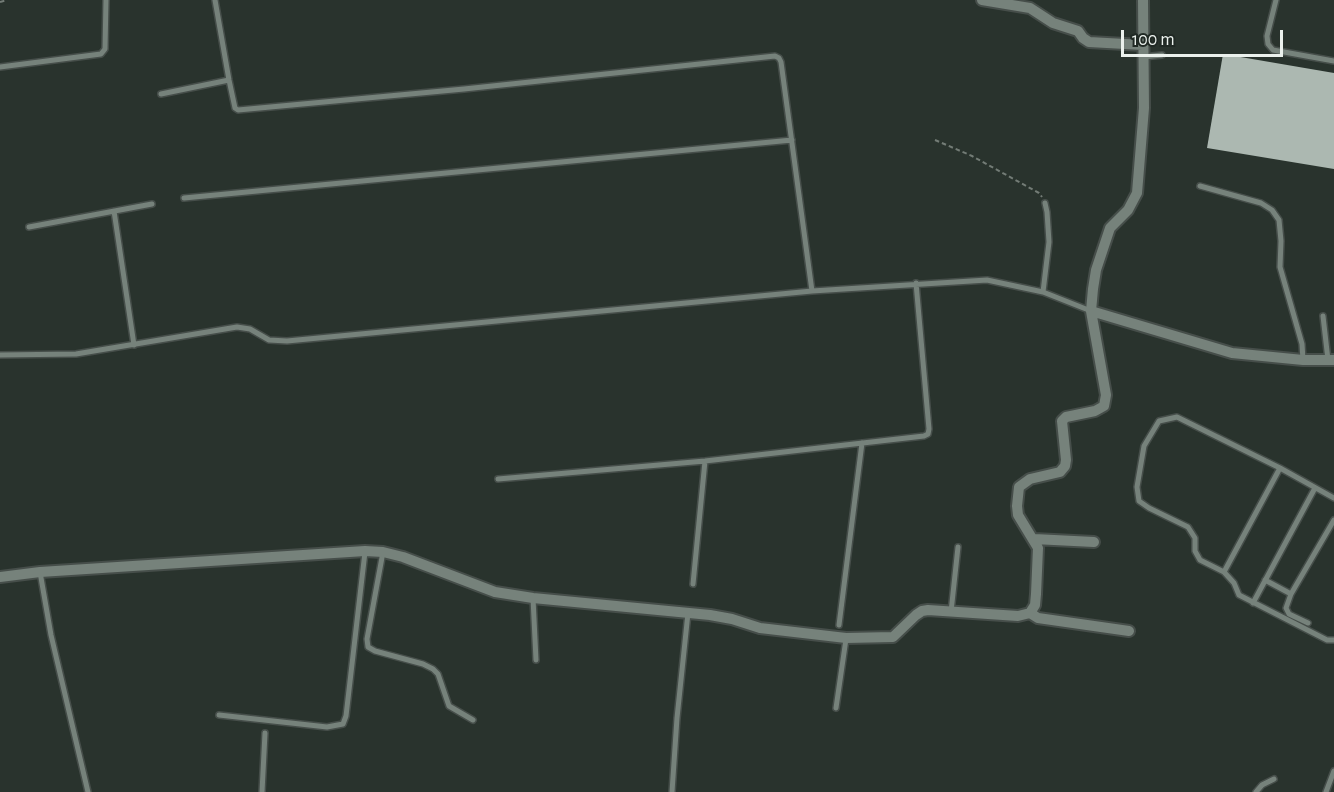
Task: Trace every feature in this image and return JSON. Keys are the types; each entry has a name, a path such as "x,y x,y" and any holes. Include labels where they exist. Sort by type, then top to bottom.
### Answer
{"street":[{"path":"982,0 1030,8 1053,23 1078,31 1089,42 1143,45"},
{"path":"0,577 40,572 365,551 383,552 403,557 495,592 533,598 688,613 732,619 760,628 846,638 893,637 922,611 1018,616 1030,613 1035,605 1038,548 1034,538 1024,528 1018,514 1019,487 1030,479 1057,474 1063,469 1066,460 1061,424 1064,418 1095,411 1104,406 1106,395 1091,311 1096,270 1110,228 1128,210 1137,193 1144,108 1143,0"},
{"path":"1091,311 1232,353 1303,360 1331,360"},
{"path":"1034,538 1094,542"},
{"path":"1030,613 1038,618 1129,631"}],"lane":[{"path":"0,67 101,54 105,49 106,0"},
{"path":"215,0 235,108 238,110 775,56 781,62 812,291"},
{"path":"1276,0 1267,36 1268,44 1273,50 1334,61"},
{"path":"1143,57 1162,55"},
{"path":"161,94 230,80"},
{"path":"184,198 792,140"},
{"path":"1200,186 1261,203 1272,210 1279,220 1280,267 1302,344 1303,360"},
{"path":"1043,292 1048,242 1045,202"},
{"path":"29,227 152,204"},
{"path":"114,211 134,345"},
{"path":"0,355 76,354 237,327 250,329 269,340 287,341 812,291 987,280 1043,292 1091,311"},
{"path":"498,479 705,461 928,434 916,283"},
{"path":"1323,316 1331,360"},
{"path":"1334,498 1280,468 1176,417 1160,421 1144,446 1137,488 1139,501 1188,527 1195,538 1195,551 1200,560 1224,572 1234,583 1239,595 1327,640 1334,640"},
{"path":"839,625 862,443"},
{"path":"693,584 705,461"},
{"path":"1224,572 1280,468"},
{"path":"1253,603 1315,488"},
{"path":"1308,623 1289,614 1286,608 1291,594 1334,520"},
{"path":"951,612 958,547"},
{"path":"219,715 327,727 343,724 346,716 365,551"},
{"path":"383,552 367,639 368,647 433,669 438,674 449,706 473,720"},
{"path":"40,572 51,635 88,792"},
{"path":"1264,580 1291,594"},
{"path":"533,598 536,660"},
{"path":"672,792 688,613"},
{"path":"836,708 846,638"},
{"path":"262,792 265,733"},
{"path":"1327,791 1334,771"},
{"path":"1256,792 1262,785 1274,779"},
{"path":"1327,791 1334,789"}],"path":[{"path":"0,2 7,0"},
{"path":"935,140 972,156 1039,193 1045,202"}],"building":[{"path":"1223,54 1334,73 1334,169 1207,148"}]}
